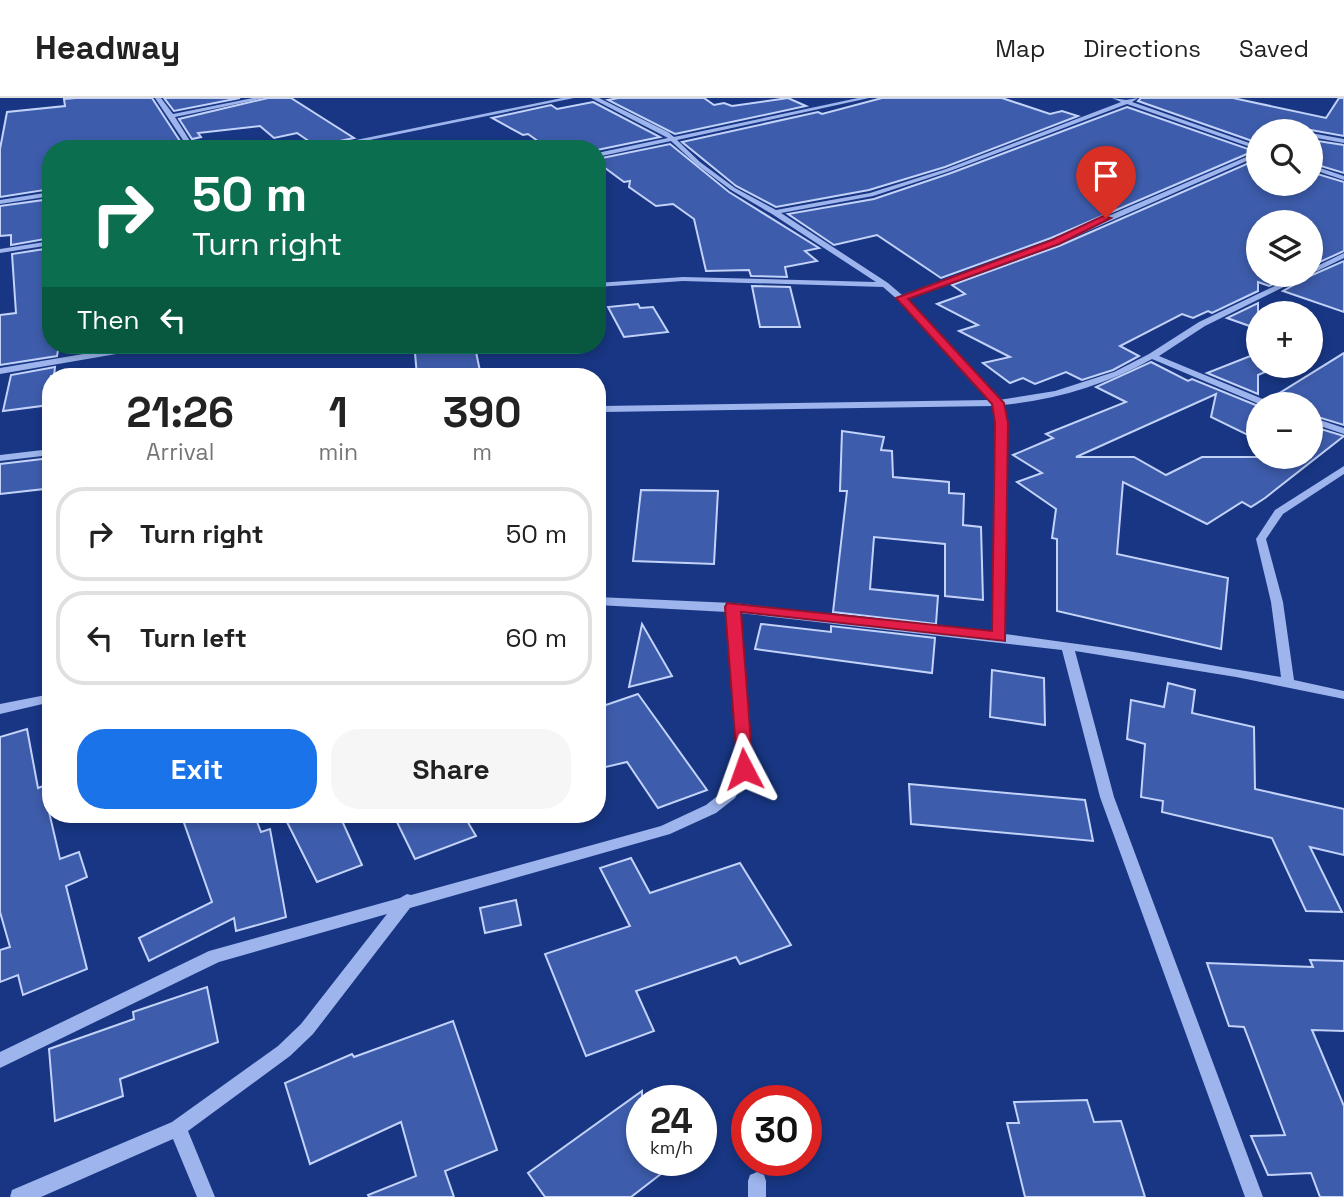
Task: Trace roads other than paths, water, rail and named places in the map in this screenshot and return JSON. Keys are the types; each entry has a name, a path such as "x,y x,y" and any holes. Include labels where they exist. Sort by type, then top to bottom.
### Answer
{"street":[{"path":"158,98 172,116 176,129 185,140"},
{"path":"172,116 262,98"},
{"path":"360,140 571,98"},
{"path":"594,98 675,140 698,163 733,189 775,212 885,285 901,298 998,403 1001,423 999,637"},
{"path":"606,153 866,98"},
{"path":"1115,98 1132,100 1246,143"},
{"path":"775,212 884,191 948,170 1132,100"},
{"path":"1323,137 1344,141"},
{"path":"901,298 1055,242 1246,159"},
{"path":"1323,171 1344,178"},
{"path":"0,202 42,195"},
{"path":"0,251 42,244"},
{"path":"1323,266 1344,256"},
{"path":"606,284 683,279 885,285"},
{"path":"606,409 998,403 1045,397 1074,389 1152,356 1169,342 1201,324 1279,287"},
{"path":"0,371 99,354"},
{"path":"1152,356 1246,395"},
{"path":"1323,424 1344,431"},
{"path":"0,458 42,453"},
{"path":"1288,682 1277,602 1261,539 1279,512 1344,469"},
{"path":"606,601 733,607 999,637 1288,682 1344,695"},
{"path":"0,1060 215,956 407,900 665,830 711,809 730,794 744,769 733,607"},
{"path":"1067,646 1107,797 1254,1197"},
{"path":"0,709 42,700"},
{"path":"19,1197 177,1128 284,1051 307,1029 407,900"},
{"path":"177,1128 206,1197"}]}
